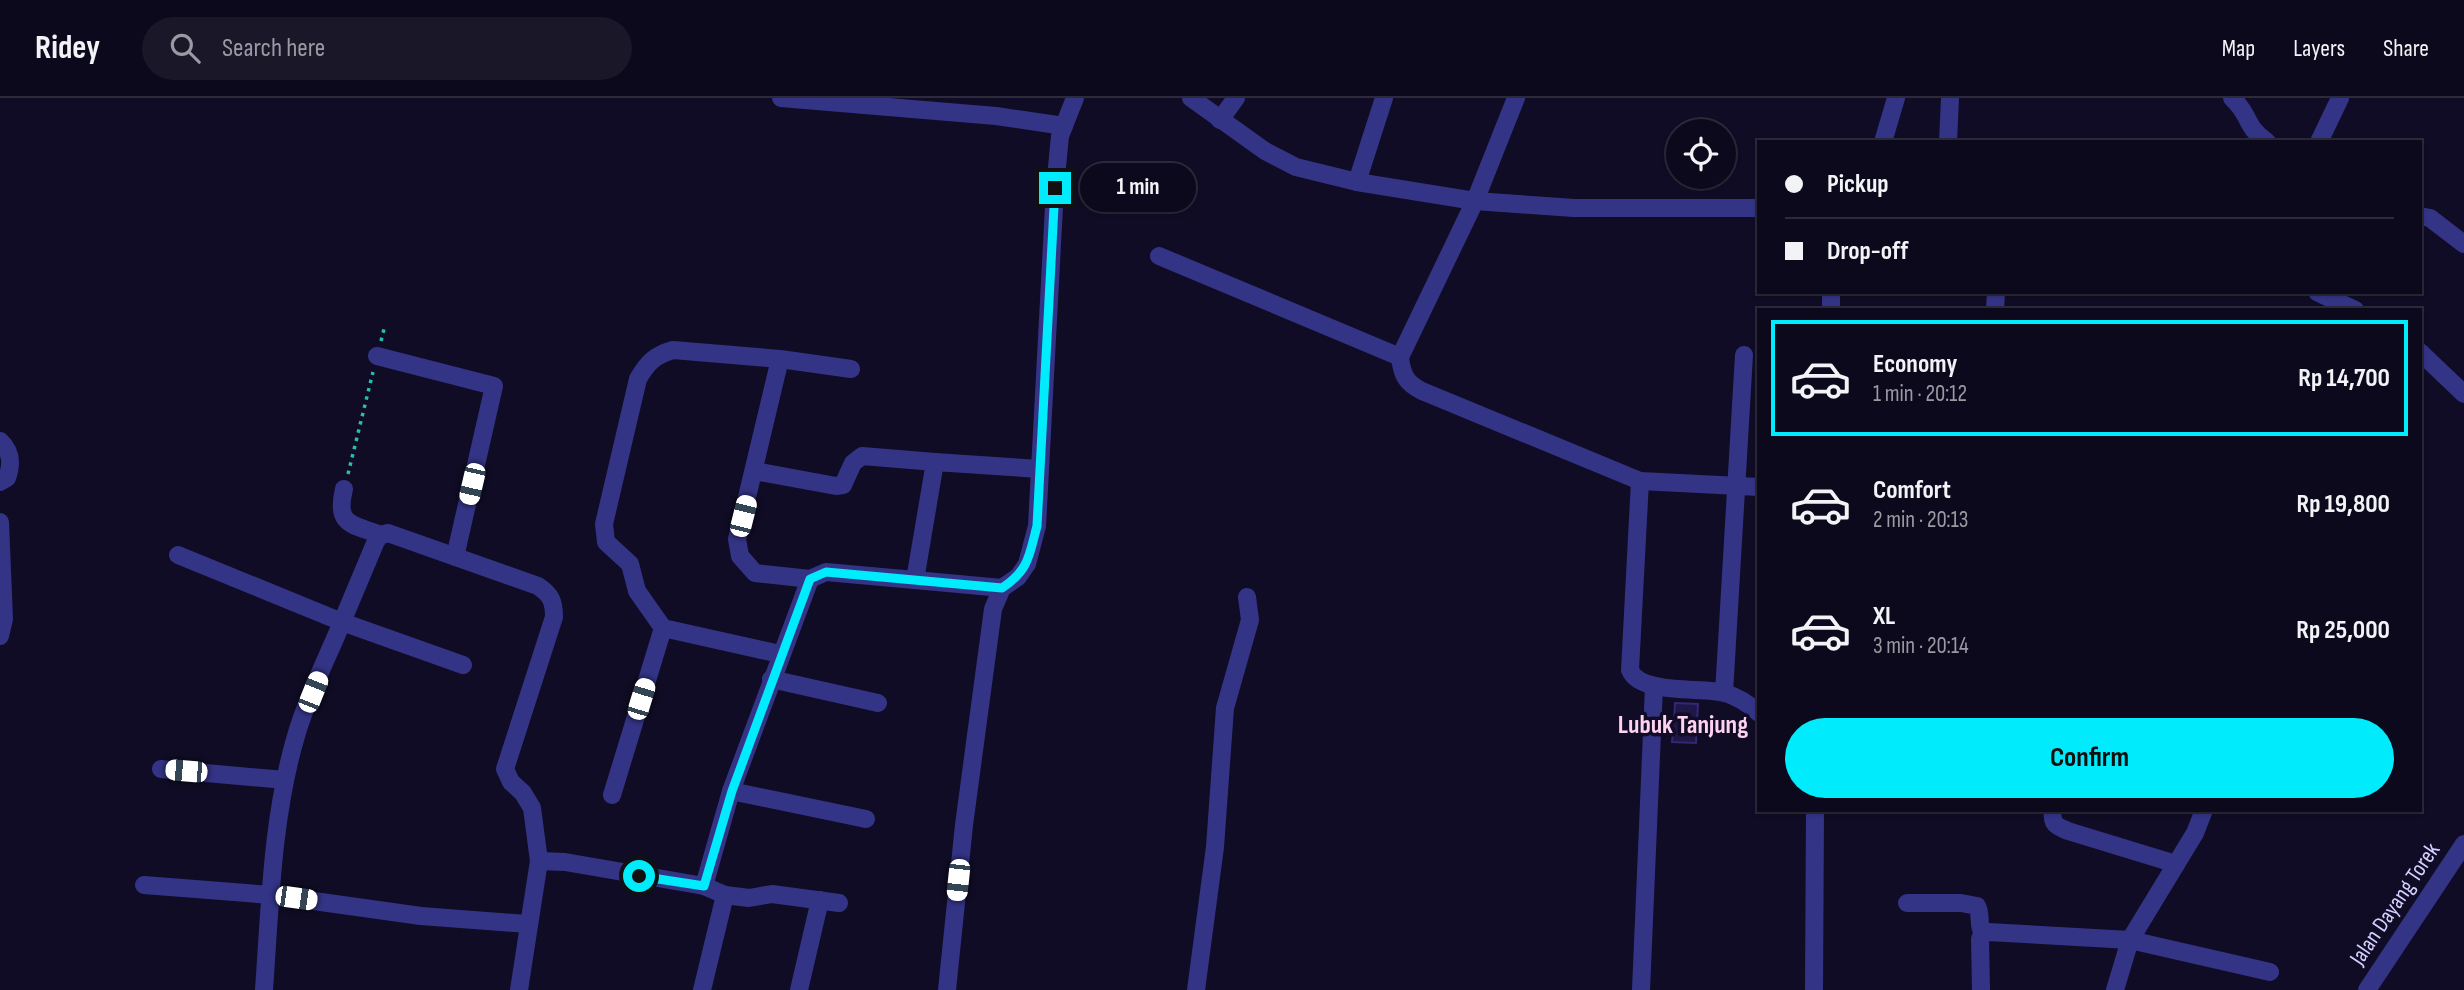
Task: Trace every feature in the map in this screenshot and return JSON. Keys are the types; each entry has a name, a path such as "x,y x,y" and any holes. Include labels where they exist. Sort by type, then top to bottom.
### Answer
{"street":[{"path":"781,98 996,116 1064,126"},
{"path":"947,990 964,825 993,609 1002,588 1018,577 1027,564 1037,526 1055,188 1060,136 1075,98"},
{"path":"1191,98 1265,151 1296,166 1357,182 1475,201 1574,208 1757,208"},
{"path":"1220,120 1236,98"},
{"path":"1357,182 1384,98"},
{"path":"1516,98 1475,201 1400,357 1402,373 1410,385 1640,481 1757,487"},
{"path":"1884,140 1896,98"},
{"path":"1948,140 1950,98"},
{"path":"2232,98 2244,108 2251,130 2264,140"},
{"path":"2320,140 2340,98"},
{"path":"2422,216 2430,218 2464,244"},
{"path":"1159,256 1400,357"},
{"path":"2321,294 2351,308"},
{"path":"780,654 663,628 637,592 630,564 606,542 604,524 638,379 647,363 659,354 673,350 780,359 851,369"},
{"path":"2422,354 2464,394"},
{"path":"1724,693 1744,355"},
{"path":"377,356 494,386 455,557"},
{"path":"780,359 737,539 740,556 755,573 810,579 826,572 1002,588"},
{"path":"0,441 9,454 11,466 7,478 0,482"},
{"path":"754,471 836,486 843,485 853,463 862,457 1040,469"},
{"path":"915,580 934,461"},
{"path":"1640,481 1630,670 1639,682 1724,693 1745,702 1757,711"},
{"path":"344,489 340,508 343,517 348,522 382,535"},
{"path":"0,522 2,627"},
{"path":"264,990 271,895 285,780 296,734 376,541 388,533 538,586 549,594 554,603 554,617 505,769 511,782 523,793 532,808 539,862 527,924 519,990"},
{"path":"178,555 342,622 463,665"},
{"path":"704,886 732,791 780,654 810,579"},
{"path":"1196,990 1216,847 1225,708 1250,620 1247,597"},
{"path":"612,795 663,628"},
{"path":"771,679 877,703"},
{"path":"1641,990 1654,686"},
{"path":"161,769 285,780"},
{"path":"732,791 866,819"},
{"path":"1814,990 1815,812"},
{"path":"2053,812 2055,825 2068,831 2176,864"},
{"path":"2115,990 2130,940 2195,833 2203,812"},
{"name":"Jalan Dayang Torek","path":"2367,990 2464,844"},
{"path":"539,862 565,862 704,886 725,895 749,898 772,894 839,902"},
{"path":"144,885 271,895 421,916 527,924"},
{"path":"702,990 725,895"},
{"path":"799,990 820,900"},
{"path":"1907,904 1974,904 1979,909 1978,925 1983,934"},
{"path":"1980,990 1980,939 1988,932 2130,940 2270,972"}],"path":[{"path":"344,489 385,325"}],"building":[{"path":"1675,703 1698,704 1696,743 1672,742 1673,732 1666,731 1667,721 1674,721"}],"district":[{"name":"Lubuk Tanjung","path":"1683,725"}],"route":[{"path":"639,876 704,886 732,791 810,579 826,572 1002,588 1018,577 1027,564 1037,526 1055,188"}]}
